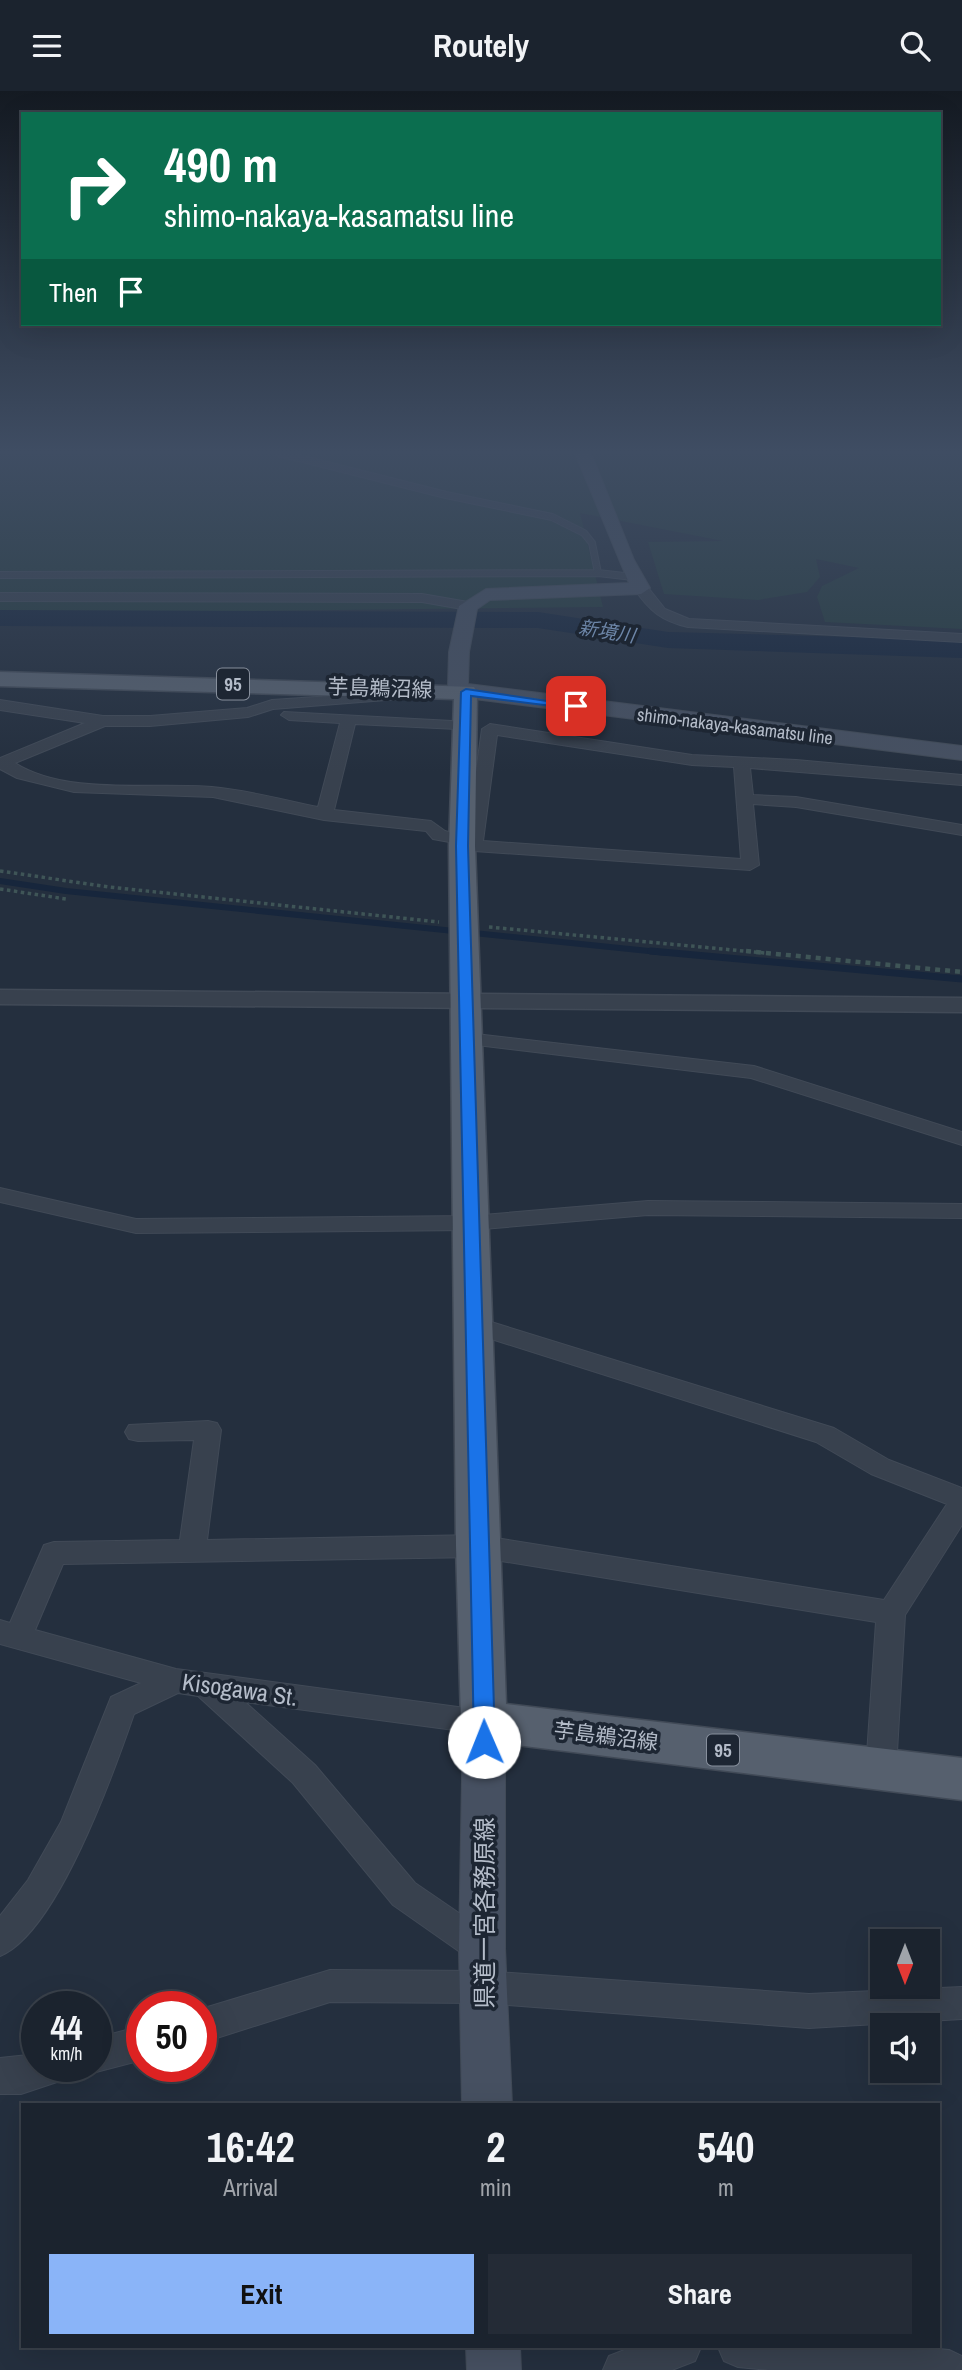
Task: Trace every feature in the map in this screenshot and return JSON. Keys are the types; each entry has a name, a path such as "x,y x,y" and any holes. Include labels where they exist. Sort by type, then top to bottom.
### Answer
{"main road":[{"path":"484,1721 477,1546 475,1325 464,930 466,844 455,691 458,686 458,652 468,606 486,595 637,583 626,559"},
{"name":"芋島鵜沼線","path":"0,678 455,691"},
{"name":"shimo-nakaya-kasamatsu line","path":"455,691 962,753"},
{"name":"芋島鵜沼線","path":"484,1721 962,1779"},
{"name":"県道一宮各務原線","path":"484,1721 483,1967 487,2103"},
{"path":"493,2348 494,2370"}],"street":[{"path":"637,583 652,607 665,617 688,623 962,638"},
{"path":"0,597 422,599 468,606"},
{"path":"248,712 272,705 455,691"},
{"path":"0,705 103,720 168,720 248,712 452,726"},
{"path":"324,815 349,719"},
{"path":"1,762 103,720"},
{"path":"466,844 490,729 692,760 796,765 962,781"},
{"path":"1,762 23,775 74,787 213,792 324,815 431,826 439,835 466,844 750,865 742,764"},
{"path":"745,799 796,802 957,833"},
{"path":"1,1001 962,1005"},
{"path":"467,1039 754,1072 962,1139"},
{"path":"0,1195 136,1226 471,1223 648,1207 962,1211"},
{"path":"475,1325 825,1435 880,1467 962,1501 891,1613 881,1769"},
{"path":"138,1432 208,1430 192,1551"},
{"path":"9,1635 54,1553 477,1546 891,1613"},
{"name":"Kisogawa St.","path":"9,1635 191,1683 484,1721"},
{"path":"0,1940 14,1927 48,1876 97,1777 122,1706 191,1683 304,1774 404,1894 483,1967"},
{"path":"217,2021 330,1986 483,1967 809,2011 962,2003"},
{"path":"0,2077 21,2076"},
{"path":"623,2370 678,2348"},
{"path":"747,2348 949,2370"}],"lane":[{"path":"595,559 598,573"},
{"path":"0,575 598,573 637,583"}],"path":[{"path":"0,889 66,899"}],"green space":[{"path":"0,559 591,559 603,607 0,614"},
{"path":"653,559 816,559 820,577 807,592 758,600 664,594"},
{"path":"818,559 962,559 962,629 825,622 817,597 822,586 859,568"}],"waterway":[{"name":"新境川","path":"0,618 538,620 668,640 962,649"},
{"path":"0,881 66,891 668,953"},
{"path":"651,951 962,979"}],"route":[{"path":"484,1742 477,1546 475,1325 462,846 466,692 576,706"}]}
